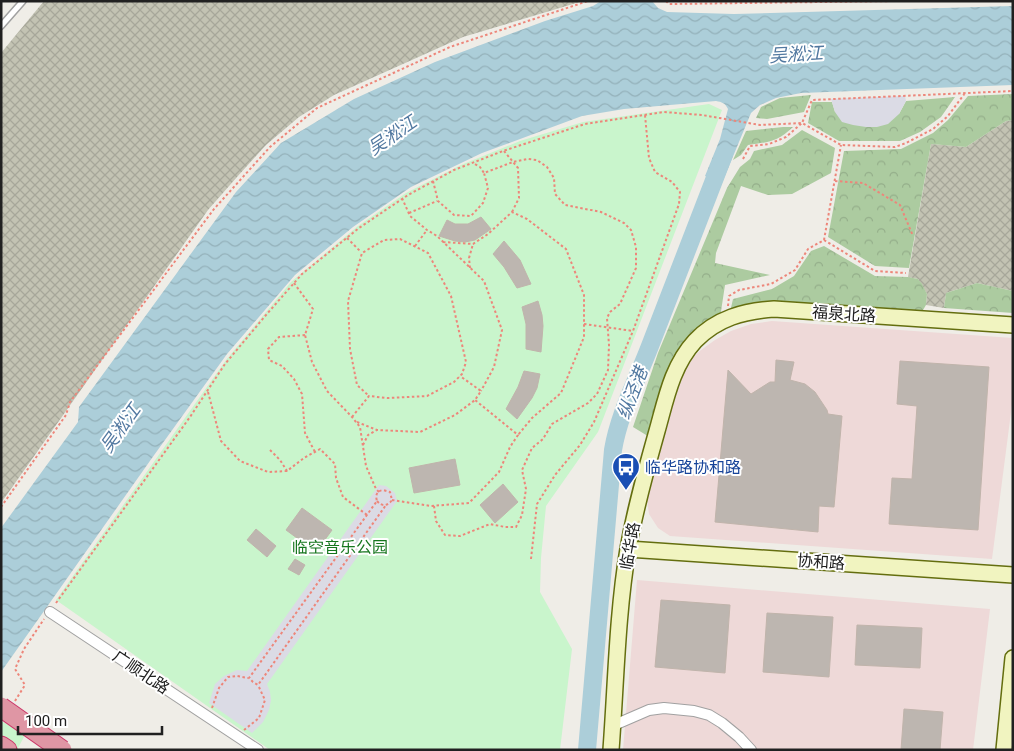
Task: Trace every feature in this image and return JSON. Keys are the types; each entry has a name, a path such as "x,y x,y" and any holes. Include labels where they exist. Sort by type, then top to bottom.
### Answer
{"highway":[{"path":"8,704 62,750"},
{"path":"1,746 7,750"}],"street":[{"name":"福泉北路","path":"688,350 707,331 727,319 752,311 774,310 1013,325"},
{"name":"临华路","path":"610,750 620,614 628,550 645,472 667,394 676,369 688,350"},
{"name":"协和路","path":"628,550 1013,576"},
{"name":"广顺北路","path":"50,612 258,750"},
{"path":"1004,750 1013,658"},
{"path":"612,726 650,710 664,708 694,711 709,715 722,723 751,750"}],"lane":[{"path":"1,26 22,1"}],"path":[{"path":"1,507 66,415 70,402 214,209 270,147 317,108 450,47 588,1"},
{"path":"666,1 669,4 899,1"},
{"path":"744,159 750,146 769,144 786,137 802,123 812,100 1013,91"},
{"path":"8,704 25,685 16,669 24,649 184,426 225,364 302,274 359,228 402,198 454,170 503,151 585,124 664,112 702,115 760,124 802,123 841,145 894,146 906,143 933,129 948,116 965,93"},
{"path":"531,559 537,504 555,475 580,445 594,422 633,331 679,204 680,192 672,182 655,172 650,158 645,115"},
{"path":"824,240 841,145"},
{"path":"443,242 473,244 488,234 512,212 519,198 518,168 503,151"},
{"path":"434,506 436,521 445,535 460,536 490,524 505,527 516,526 522,515 526,489 522,470 532,448 543,439 552,424 588,403 598,394 608,370 607,318 610,312 620,304 636,268 636,247 631,230 624,223 602,212 565,205 555,194 554,178 547,167 537,160 528,159 512,162 484,173"},
{"path":"433,181 438,201 454,215 471,216 483,203 488,188 484,173 480,167 472,163"},
{"path":"835,181 863,183 900,205 913,236"},
{"path":"355,421 377,430 420,432 455,415 475,400 481,391 494,366 502,330 484,281 437,236 426,230 410,216 402,198"},
{"path":"409,213 438,201"},
{"path":"392,500 434,506 469,503 499,472 510,447 532,418 561,393 584,337 584,295 566,249 527,219 512,212"},
{"path":"415,246 426,230"},
{"path":"347,238 362,253"},
{"path":"400,238 415,246 428,253 451,296 466,362 462,374 454,382 427,396 387,398 369,396 357,385 350,349 348,301 362,253 384,240 400,238"},
{"path":"824,240 875,271 906,274"},
{"path":"727,319 729,296 739,290 771,284 794,270 808,249 824,240"},
{"path":"470,268 469,258 473,244"},
{"path":"294,283 313,309 305,335 312,362 327,392 360,427 366,466 379,492"},
{"path":"584,324 633,331"},
{"path":"305,335 279,338 268,350 269,360 282,366 294,379 302,394 305,433 315,452"},
{"path":"460,376 481,391"},
{"path":"208,390 221,441 240,461 268,472 287,471 320,449 335,464 336,478 343,497 367,515"},
{"path":"352,417 369,396"},
{"path":"475,400 518,436"},
{"path":"363,445 368,435 377,430"},
{"path":"270,450 287,471"},
{"path":"249,678 377,501 376,496 379,492 383,490 388,491 392,500"},
{"path":"258,684 386,505 392,500"},
{"path":"377,501 381,505 386,505"},
{"path":"208,717 219,688 228,677 249,678 258,684 265,700 259,718 236,736"}],"shaded area":[{"path":"44,1 583,1 463,37 334,95 299,117 266,145 208,210 1,503 1,53"},
{"path":"905,96 906,101 899,114 888,124 877,127 866,127 842,122 835,112 831,99"},
{"path":"1013,120 1013,291 977,283 946,293 944,308 926,305 927,294 918,279 908,277 931,144 966,147 1006,121"},
{"path":"772,321 1013,338 1013,397 992,559 670,536 658,528 649,514 647,500 681,372 701,350 731,331 751,324"},
{"path":"379,485 386,486 395,493 397,501 267,684 271,700 269,710 263,722 252,733 209,703 215,684 224,676 237,670 247,671"},
{"path":"637,580 990,609 973,750 623,750"}],"green space":[{"path":"1013,94 1013,120 1006,121 966,147 931,144 909,268 875,266 828,237 844,151 901,149 933,133 948,120 968,96"},
{"path":"811,95 804,112 767,119 756,118 761,107 780,98"},
{"path":"955,97 941,117 920,132 900,141 839,141 808,123 812,102 832,102 835,112 899,114 906,101"},
{"name":"临空音乐公园","path":"709,104 722,110 598,432 546,506 540,592 572,649 560,750 270,750 56,600 226,360 291,282 358,226 406,193 461,165 520,141 583,122"},
{"path":"793,127 782,136 772,140 748,145 741,155 733,160 746,131"},
{"path":"802,130 835,148 831,173 792,194 768,195 741,186 716,253 715,263 770,275 725,285 720,318 695,333 651,438 633,427 658,353 727,188 740,167 750,159 754,151 782,145"},
{"path":"824,246 875,276 918,279 927,294 926,305 923,310 917,313 730,312 733,299 772,289 794,276 811,251"},
{"path":"977,283 1013,291 1013,313 944,308 946,293"},
{"path":"1,721 26,733 17,750 1,750"}],"water":[{"name":"吴淞江","path":"601,1 652,1 658,8 667,12 734,14 1013,6 1013,85 801,93 776,98 760,105 751,113 722,183 705,176 720,139 728,109 723,103 716,101 624,109 582,116 482,153 411,187 353,227 295,275 227,354 1,672 1,528 78,422 79,407 236,192 281,143 354,99 435,62 545,21 593,6"}],"building":[{"path":"481,217 491,229 475,240 455,241 439,236 447,220 455,224 468,224"},
{"path":"504,241 520,260 531,284 517,288 493,254"},
{"path":"538,301 543,326 541,352 526,349 526,324 522,307"},
{"path":"776,360 794,362 790,380 805,384 815,392 828,414 842,416 834,507 819,506 818,532 715,522 728,370 751,394 770,382 775,382"},
{"path":"900,361 989,367 978,530 889,524 892,478 912,479 917,406 897,404"},
{"path":"524,371 540,374 537,388 532,398 517,419 506,409"},
{"path":"455,459 460,485 414,493 409,468"},
{"path":"503,484 518,502 495,523 480,505"},
{"path":"302,508 332,530 316,552 286,530"},
{"path":"256,529 276,546 267,557 247,540"},
{"path":"295,559 305,565 299,575 288,569"},
{"path":"661,600 730,605 725,673 655,667"},
{"path":"767,613 833,617 829,677 763,672"},
{"path":"857,625 922,628 920,668 855,665"},
{"path":"904,709 943,712 940,750 901,750"}],"waterway":[{"name":"纵泾港","path":"587,750 613,450 619,423 723,157"}],"place":[{"name":"临华路协和路","path":"626,491"}]}
